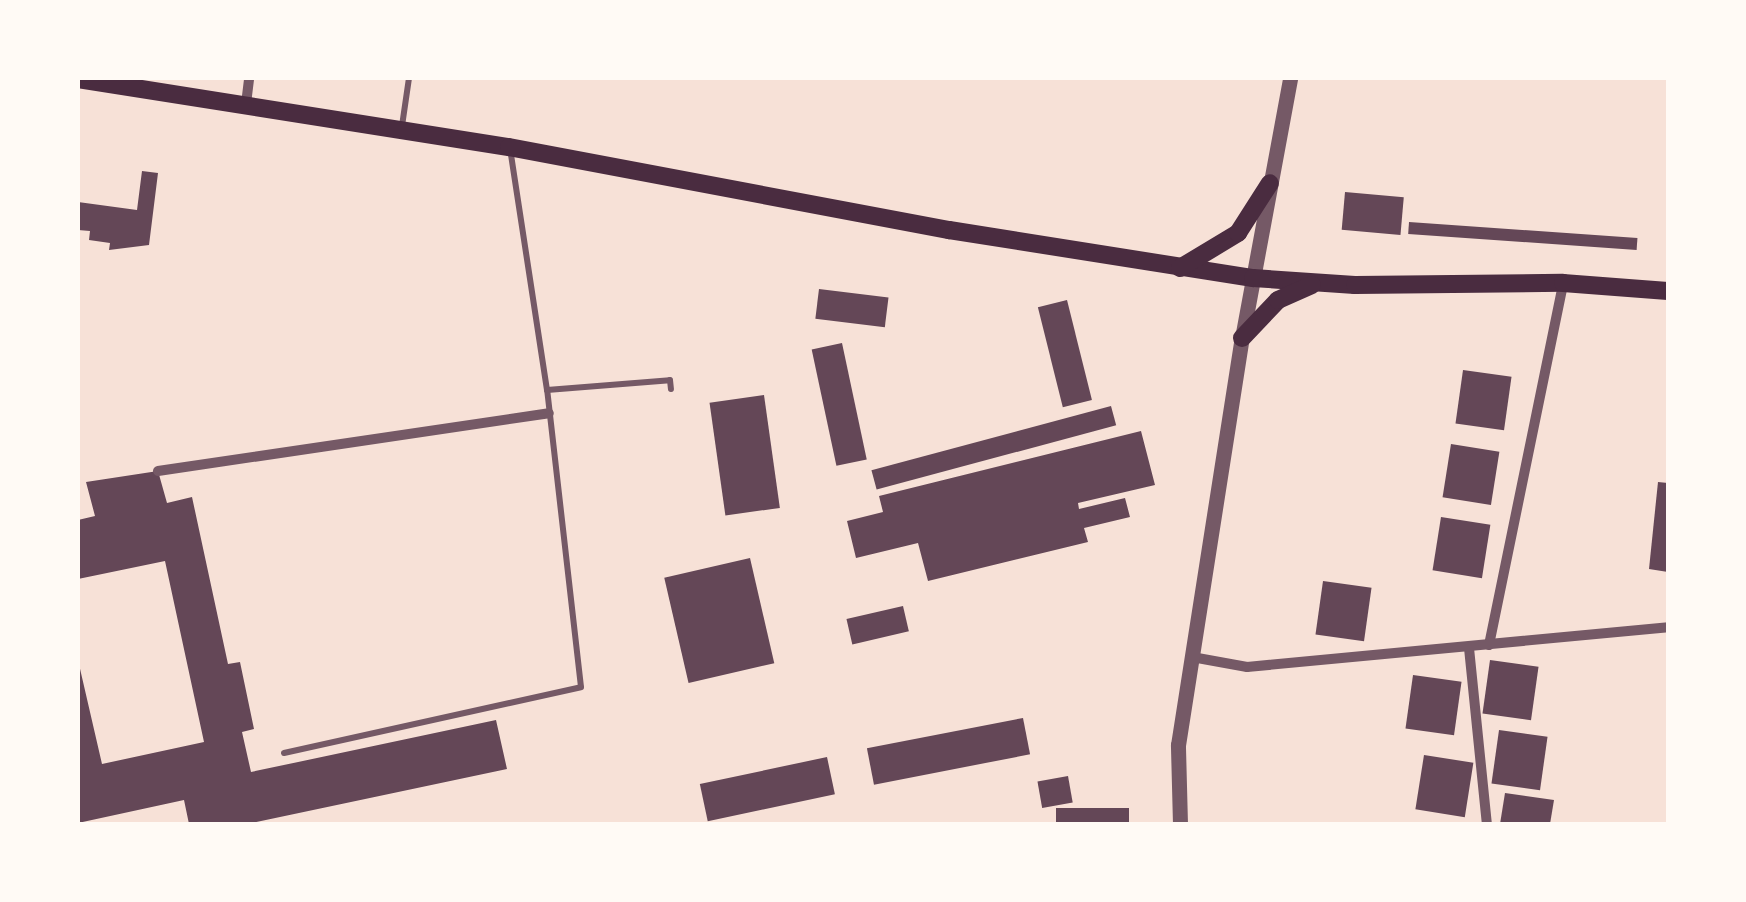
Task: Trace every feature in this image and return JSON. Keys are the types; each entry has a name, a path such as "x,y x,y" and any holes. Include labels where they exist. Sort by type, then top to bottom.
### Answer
{"main road":[{"path":"78,79 509,147 1252,278 1318,283 1564,283 1668,291"},
{"path":"1180,268 1238,233 1270,183"},
{"path":"1242,338 1278,300 1318,283"}],"street":[{"path":"246,104 248,78"},
{"path":"1180,824 1178,745 1252,278 1290,78"},
{"path":"1489,645 1564,283"},
{"path":"158,471 549,412"},
{"path":"1192,657 1247,667 1668,627"},
{"path":"1469,648 1487,824"}],"lane":[{"path":"402,131 409,78"},
{"path":"284,752 581,686 547,390 509,147"},
{"path":"547,390 670,380 670,389"}],"building":[{"path":"142,171 158,173 149,245 109,250 110,243 89,240 90,231 78,230 78,202 137,210"},
{"path":"1345,192 1404,197 1400,235 1342,230"},
{"path":"1409,222 1637,238 1637,250 1408,234"},
{"path":"819,289 888,298 885,327 815,319"},
{"path":"1067,300 1092,400 1063,407 1038,307"},
{"path":"842,343 867,459 836,466 812,349"},
{"path":"1463,370 1512,377 1504,430 1455,423"},
{"path":"764,395 780,508 725,516 710,403"},
{"path":"1111,406 1116,425 877,490 871,470"},
{"path":"1141,431 1155,485 1078,503 1079,509 1125,498 1130,517 1084,528 1088,542 928,581 918,543 856,558 847,521 883,512 879,496"},
{"path":"1451,444 1499,452 1491,505 1443,497"},
{"path":"158,471 167,503 192,497 228,664 240,662 254,729 242,732 251,772 496,720 507,769 247,824 189,824 184,800 78,823 78,660 102,764 204,742 165,561 78,579 78,520 95,516 86,482"},
{"path":"1658,482 1668,483 1668,572 1649,569"},
{"path":"1441,517 1490,525 1482,578 1433,570"},
{"path":"750,558 774,663 689,683 664,578"},
{"path":"1323,581 1372,588 1364,641 1315,634"},
{"path":"903,606 909,631 852,644 846,619"},
{"path":"1490,660 1539,667 1531,720 1482,713"},
{"path":"1413,675 1462,682 1454,735 1405,728"},
{"path":"1023,718 1030,754 874,785 867,748"},
{"path":"1499,730 1548,737 1540,790 1491,783"},
{"path":"1424,755 1473,763 1465,817 1415,809"},
{"path":"827,757 835,794 708,821 700,784"},
{"path":"1068,776 1073,803 1042,808 1037,781"},
{"path":"1505,793 1554,800 1550,824 1500,824"},
{"path":"1056,808 1129,808 1129,824 1056,824"}]}
